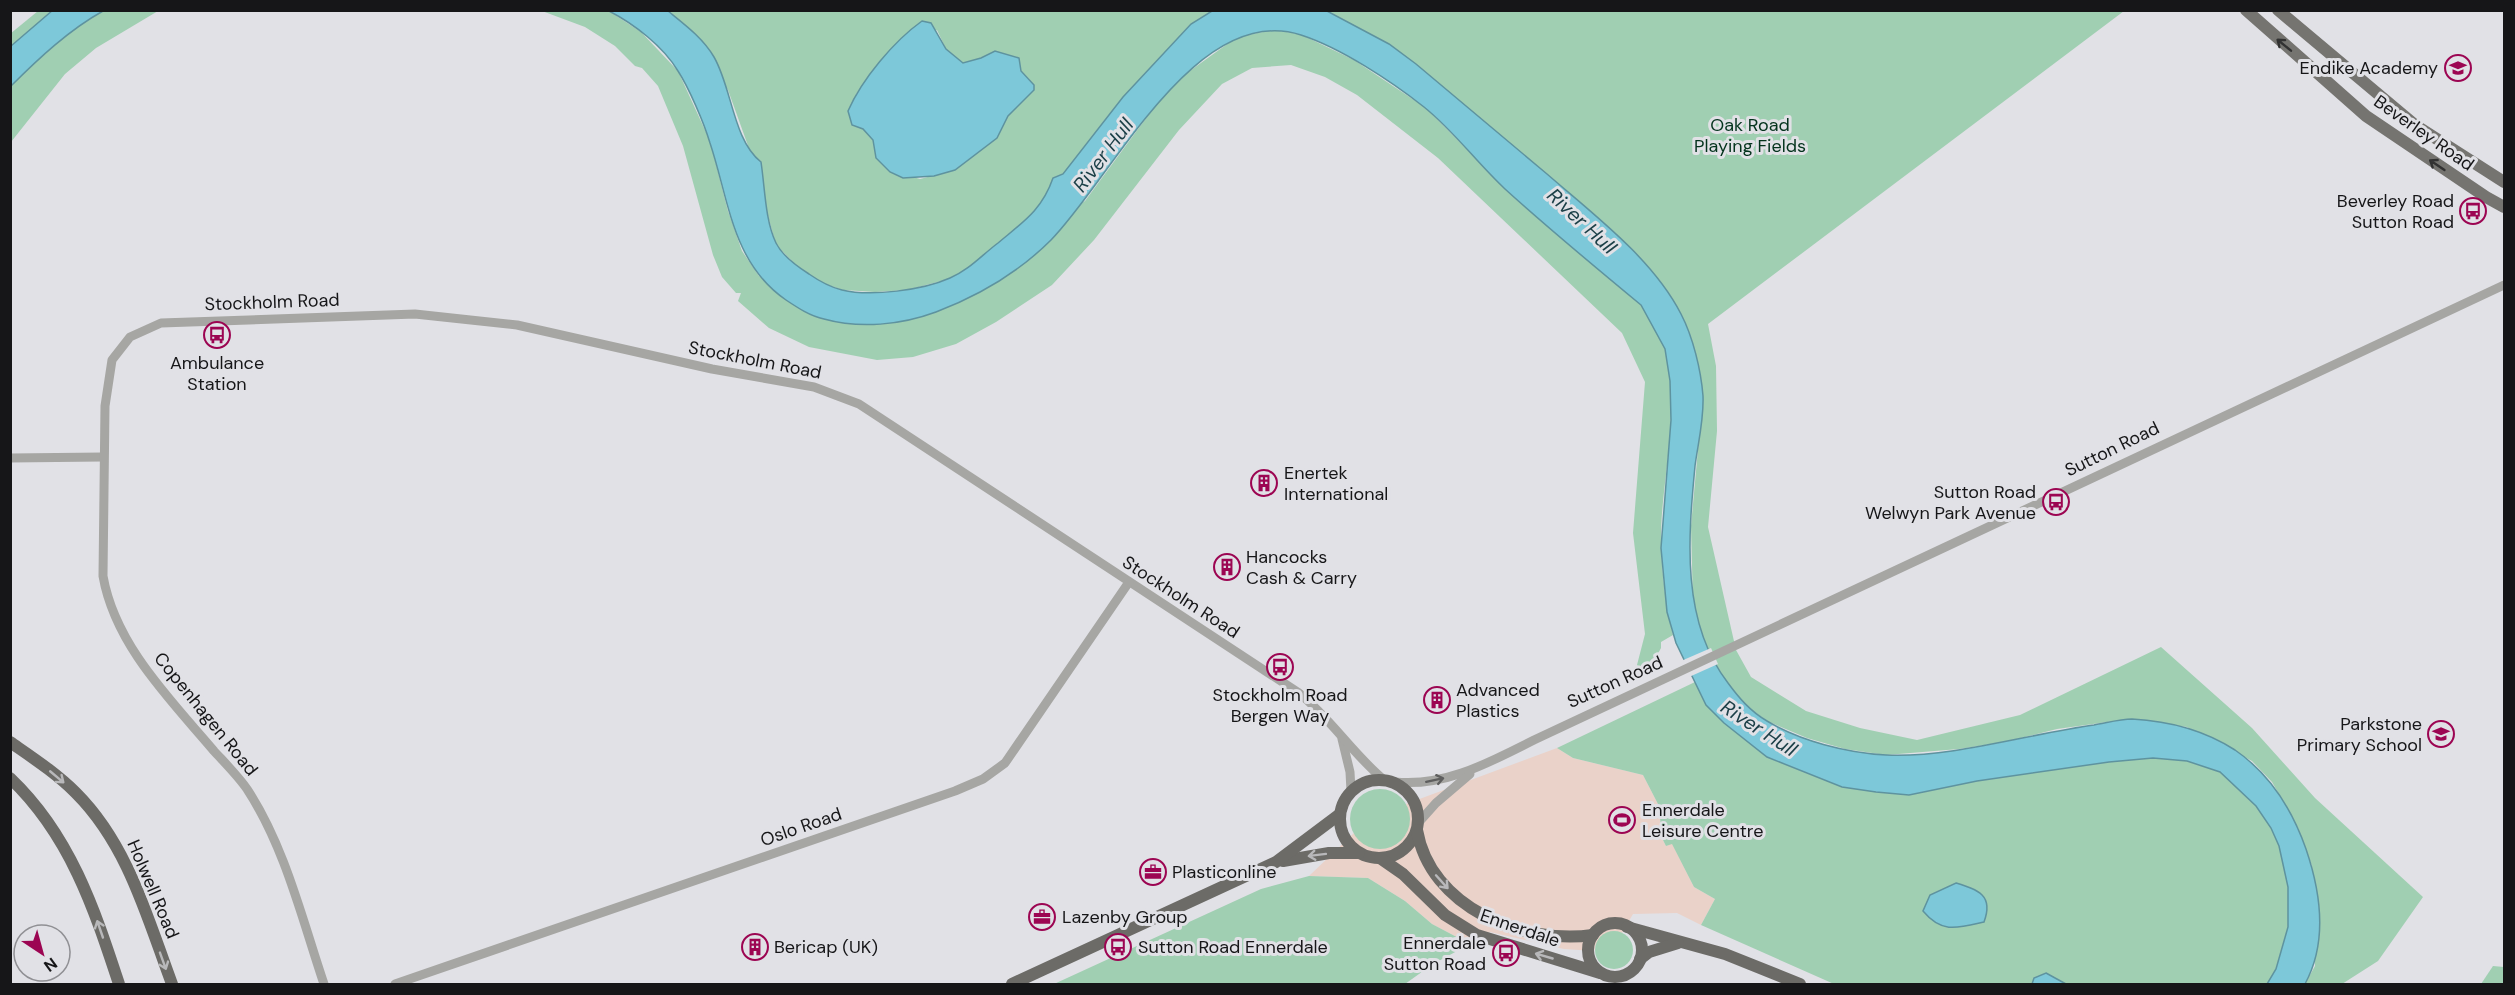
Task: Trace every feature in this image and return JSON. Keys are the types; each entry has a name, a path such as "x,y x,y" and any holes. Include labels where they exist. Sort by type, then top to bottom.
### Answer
{"highway":[{"name":"Holwell Road","path":"10,742 75,792 112,838 138,891 172,984"},
{"path":"10,778 48,821 70,857 91,902 119,984"},
{"path":"1276,862 1329,854 1359,853 1380,858 1392,856 1403,850 1412,841 1418,826 1418,810 1413,798 1395,782 1383,779 1371,780 1351,791 1343,802 1340,814 1344,837 1359,853"},
{"path":"1012,984 1276,862 1340,814"},
{"name":"Ennerdale","path":"1418,826 1422,851 1435,875 1457,898 1478,912 1528,932 1557,937 1593,935"},
{"name":"Ennerdale","path":"1380,858 1403,874 1445,915 1477,935 1600,973"},
{"path":"1682,943 1664,946 1649,952 1634,968 1622,976 1608,976 1600,973 1590,960 1589,943 1593,935 1608,925 1619,924 1725,954 1800,984"},
{"path":"1627,927 1638,937 1640,959"}],"main road":[{"name":"Beverley Road","path":"2278,10 2415,125 2505,182"},
{"name":"Beverley Road","path":"2247,11 2367,116 2455,177 2505,207"},
{"path":"2455,177 2466,158"}],"street":[{"name":"Sutton Road","path":"1395,782 1425,782 1474,771 1533,740 2329,365 2505,285"},
{"name":"Stockholm Road","path":"103,457 105,406 112,360 130,337 160,323 415,314 517,325 712,369 814,387 859,404 1299,693 1316,707 1383,779"},
{"path":"10,458 103,457"},
{"name":"Copenhagen Road","path":"103,457 102,576 116,618 133,649 165,693 251,797 281,858 324,984"},
{"name":"Oslo Road","path":"395,984 955,791 983,779 999,769 1020,744 1129,582"},
{"path":"1342,737 1350,772 1351,791"},
{"path":"1418,826 1436,803 1474,771"}],"shaded area":[{"path":"1557,748 1573,758 1643,775 1658,804 1663,840 1666,846 1672,843 1694,887 1715,899 1701,925 1677,913 1633,914 1622,933 1615,931 1596,944 1594,951 1564,949 1490,932 1470,944 1432,924 1405,901 1368,878 1309,876 1354,833 1357,838 1397,844 1406,834 1409,813 1406,804"}],"green space":[{"path":"38,11 53,11 11,46 10,34"},
{"path":"103,11 158,11 96,48 65,74 11,142 11,86 55,45"},
{"path":"542,11 609,11 641,32 678,71 710,141 728,211 742,251 759,276 883,324 1085,201 1158,102 1180,78 1237,37 1273,30 1300,34 1354,60 1426,108 1504,187 1641,305 1657,332 1665,349 1671,388 1661,543 1665,591 1673,635 1661,642 1661,648 1648,672 1645,673 1637,665 1645,634 1633,533 1645,382 1622,333 1438,158 1357,95 1325,77 1291,65 1252,68 1222,84 1179,130 1094,240 1052,285 996,322 956,344 913,357 877,360 809,347 769,328 738,301 741,293 736,293 722,277 713,255 683,146 658,86 642,68 635,66 615,46 585,27"},
{"path":"668,11 1212,11 1191,24 1123,97 1063,174 1053,178 1046,198 1023,224 969,268 949,279 907,290 875,292 843,290 822,283 798,267 776,245 751,154 728,90 695,34","holes":["937,30 946,49 963,63 995,51 1020,64 1021,71 1029,79 1034,90 1008,116 997,138 955,170 920,179 910,176 903,178 876,158 874,140 863,129 856,94 869,78"]},
{"name":"Oak Road Playing Fields","path":"1316,11 2124,11 1708,324 1716,366 1717,431 1708,527 1736,650 1751,677 1806,711 1860,728 1917,740 2020,715 2161,647 2252,728 2315,798 2423,897 2378,961 2342,984 2305,984 2315,966 2312,866 2298,828 2272,782 2252,761 2187,727 2129,719 2057,729 2004,742 1959,749 1886,755 1845,749 1807,738 1767,721 1744,704 1719,672 1702,637 1693,605 1691,526 1703,395 1578,201 1416,64 1380,39 1344,21"},
{"path":"1695,682 1706,705 1724,723 1767,757 1842,787 1909,795 1977,781 2153,758 2187,761 2220,772 2256,806 2271,828 2279,846 2288,887 2288,927 2276,969 2267,984 1834,984 1701,925 1715,899 1694,887 1672,844 1666,846 1663,840 1658,804 1643,775 1573,758 1557,748"},
{"path":"1380,789 1401,798 1410,819 1401,840 1380,849 1359,840 1350,819 1359,798"},
{"path":"1309,876 1368,878 1405,901 1432,924 1470,944 1433,964 1405,984 1054,984 1261,889"},
{"path":"1614,931 1627,937 1633,950 1627,963 1614,969 1601,963 1595,950 1601,937"},
{"path":"2493,966 2504,967 2504,984 2481,984"}],"water":[{"path":"53,10 103,11 55,45 11,86 11,46"},
{"name":"River Hull","path":"609,11 668,11 687,26 710,50 725,83 744,141 761,162 766,204 776,243 786,256 813,277 842,290 867,293 926,286 957,275 975,262 1031,215 1049,189 1053,178 1063,174 1123,97 1191,24 1212,11 1327,11 1389,44 1416,64 1621,238 1655,275 1681,314 1696,354 1703,396 1691,522 1691,579 1695,607 1702,634 1713,659 1745,704 1767,721 1809,740 1840,749 1871,754 1937,753 2132,719 2186,728 2223,743 2248,760 2269,781 2287,806 2306,849 2315,883 2320,917 2317,951 2305,984 2267,984 2276,969 2288,927 2288,887 2279,846 2271,828 2256,806 2220,772 2187,761 2153,758 1977,781 1909,795 1876,792 1842,787 1767,757 1724,723 1706,705 1676,643 1667,612 1661,548 1671,420 1670,381 1665,349 1641,305 1505,189 1424,107 1381,76 1349,57 1301,35 1263,32 1226,44 1192,69 1160,101 1075,212 1039,252 1012,273 982,291 936,312 895,323 866,325 838,322 809,314 786,300 768,285 754,268 735,229 707,135 682,78 656,44 638,29"},
{"path":"922,21 931,23 946,49 963,63 995,51 1019,58 1021,71 1034,85 1034,90 1008,116 997,138 955,170 934,176 903,178 890,172 876,158 873,140 863,129 852,125 848,111 870,74 901,39"},
{"path":"1956,883 1982,895 1987,906 1984,922 1958,927 1944,926 1923,911 1930,895"},
{"path":"2046,973 2066,984 2032,984 2034,978"}],"pier":[{"path":"1711,648 1718,664 1689,677 1681,661"}],"place":[{"name":"Endike Academy","path":"2458,68"},
{"name":"Beverley Road Sutton Road","path":"2473,211"},
{"name":"Ambulance Station","path":"217,335"},
{"name":"Enertek International","path":"1264,483"},
{"name":"Sutton Road Welwyn Park Avenue","path":"2056,502"},
{"name":"Hancocks Cash & Carry","path":"1227,567"},
{"name":"Stockholm Road Bergen Way","path":"1280,667"},
{"name":"Advanced Plastics","path":"1437,700"},
{"name":"Parkstone Primary School","path":"2441,734"},
{"name":"Ennerdale Leisure Centre","path":"1622,820"},
{"name":"Plasticonline","path":"1153,872"},
{"name":"Lazenby Group","path":"1042,917"},
{"name":"Bericap (UK)","path":"755,947"},
{"name":"Sutton Road Ennerdale","path":"1118,947"},
{"name":"Ennerdale Sutton Road","path":"1506,953"}]}
